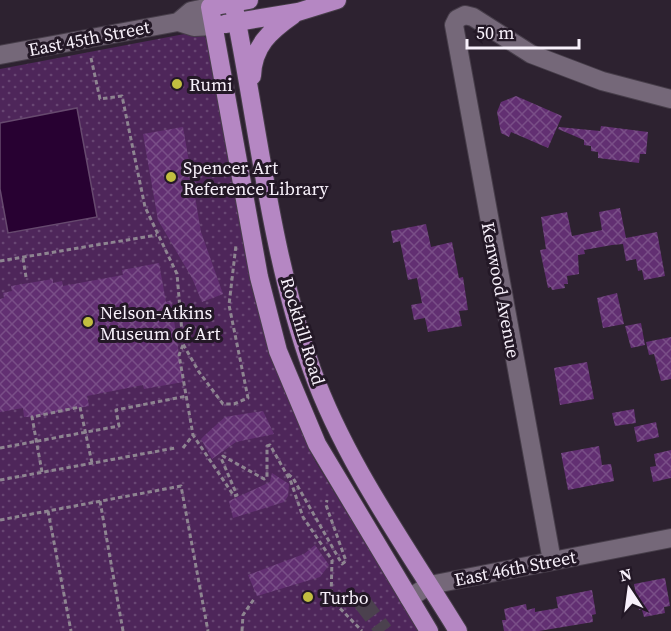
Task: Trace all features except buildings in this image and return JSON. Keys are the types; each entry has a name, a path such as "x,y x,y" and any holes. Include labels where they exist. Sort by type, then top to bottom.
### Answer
{"main road":[{"path":"250,92 252,68 257,49 273,30 298,12 337,0"},
{"name":"East 45th Street","path":"210,3 238,1"},
{"name":"Rockhill Road","path":"238,1 237,21 291,299 312,370 342,441 458,631"},
{"name":"Rockhill Road","path":"210,3 259,277 278,351 317,444 429,631"},
{"name":"East 45th Street","path":"214,26 298,12"}],"street":[{"name":"East 45th Street","path":"178,22 191,11 210,3"},
{"name":"Kenwood Avenue","path":"552,561 454,34 457,19 465,15 473,17 531,54 602,81 671,99"},
{"name":"East 45th Street","path":"0,55 178,22 194,27 214,26"},
{"name":"East 46th Street","path":"430,585 671,538"},
{"path":"409,598 430,585"}],"path":[{"path":"91,58 100,99 122,96 145,207 177,274 183,344 199,372 223,404 234,404 248,398 229,304 236,245"},
{"path":"0,261 158,235"},
{"path":"23,258 26,277"},
{"path":"183,344 179,355 193,435 234,496 237,495 221,458 223,456 264,479 267,478 267,446 270,445 285,471 303,517 332,560 331,599 362,631"},
{"path":"0,448 119,426 116,410 187,396"},
{"path":"42,472 32,417 80,407 92,463"},
{"path":"183,448 193,435"},
{"path":"0,480 175,448"},
{"path":"285,471 293,478 342,564 346,561 326,505 327,500"},
{"path":"0,520 181,486 208,631"},
{"path":"100,501 123,631"},
{"path":"48,511 71,631"},
{"path":"242,631 243,615 254,599"}],"shaded area":[{"path":"195,32 201,33 208,40 266,334 285,391 314,459 419,631 0,631 0,69"},
{"path":"77,108 97,217 8,233 0,189 0,123"}],"tunnel":[{"path":"362,602 384,631"}],"place":[{"name":"Rumi","path":"177,84"},
{"name":"Spencer Art Reference Library","path":"171,177"},
{"name":"Nelson-Atkins Museum of Art","path":"88,322"},
{"name":"Turbo","path":"308,597"}]}
